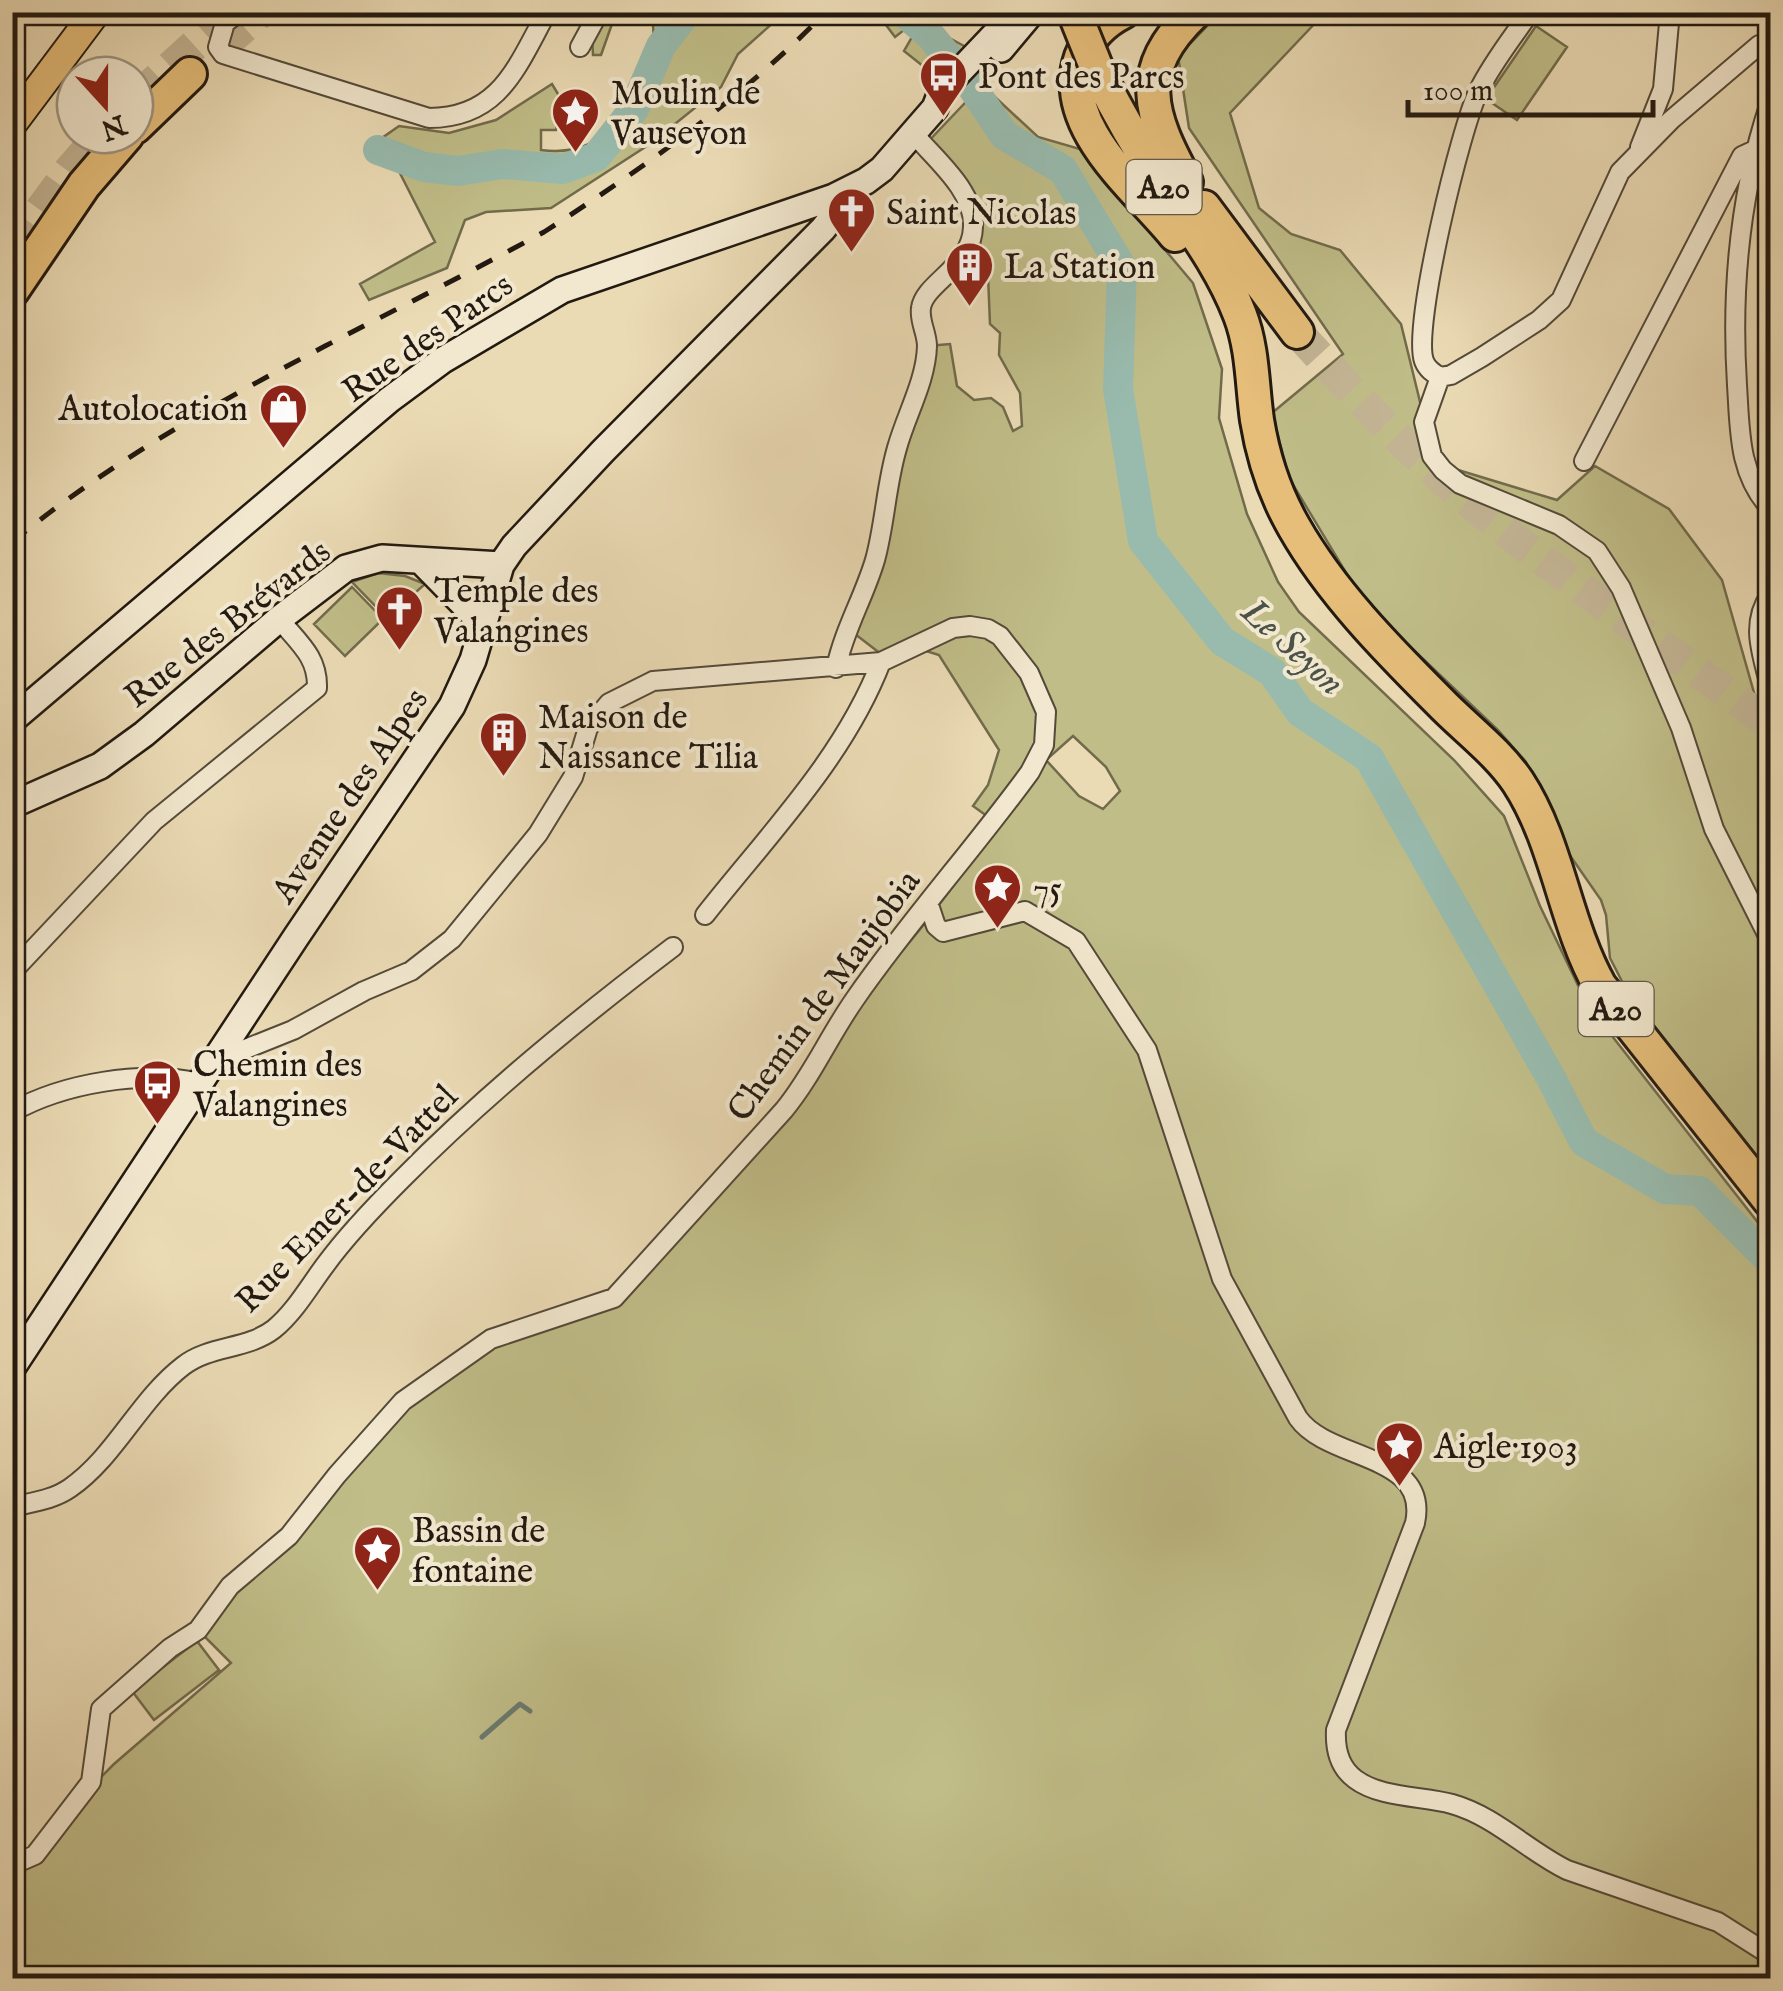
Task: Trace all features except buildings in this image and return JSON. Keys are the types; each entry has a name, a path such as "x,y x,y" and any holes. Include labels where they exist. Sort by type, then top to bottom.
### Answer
{"highway":[{"name":"A20","path":"1074,12 1106,71 1297,332"},
{"name":"A20","path":"1092,12 1123,122 1218,267 1232,297 1248,343 1262,448 1294,527 1338,592 1439,701 1499,758 1519,784 1582,950 1600,986 1770,1201"},
{"path":"1123,12 1092,36 1079,63 1076,91 1085,121 1103,151 1182,244 1215,299 1230,342 1238,411 1250,464 1265,508 1298,572 1334,616 1370,651 1439,701"},
{"path":"1186,182 1159,129 1154,87 1167,42 1195,12"},
{"path":"155,107 190,74"},
{"path":"12,292 84,185 110,155"}],"main road":[{"path":"12,124 96,12"},
{"name":"Rue des Parcs","path":"12,720 389,400 443,360 562,290 834,197 866,181 935,108 951,102 1009,12"},
{"name":"Rue des Parcs","path":"976,65 1032,12"},
{"name":"Avenue des Alpes","path":"12,1368 452,706 473,660 502,566 514,546 603,450 832,219 837,206 834,197"},
{"name":"Rue des Brévards","path":"12,805 100,766 346,568 382,558 502,566"},
{"path":"420,561 483,624"}],"street":[{"path":"239,12 225,23 218,47 222,54 429,118 479,108 496,95 513,74 547,12"},
{"path":"580,47 599,12"},
{"path":"1440,377 1426,366 1422,348 1432,263 1448,192 1478,90 1530,12"},
{"path":"1638,152 1663,89 1670,12"},
{"path":"1440,377 1462,369 1525,330 1561,300 1620,172 1759,45 1770,48"},
{"path":"1770,104 1754,150 1740,230 1734,331 1741,450 1750,480 1770,508"},
{"path":"12,1112 50,1095 104,1084 206,1073 364,991 411,971 452,939 538,834 573,777 588,728 609,704 653,681 836,668 841,642 874,561 896,449 916,397 927,346 920,310 923,301 958,265 974,227 966,195 913,134"},
{"path":"1584,461 1742,156 1754,150"},
{"path":"1440,377 1424,422 1432,456 1443,470 1460,484 1559,526 1598,551 1622,588 1680,728 1714,828 1770,940"},
{"path":"1770,595 1757,632 1770,686"},
{"path":"12,972 154,821 317,688 318,670 313,660 280,620"},
{"name":"Chemin de Maujobia","path":"12,1865 35,1854 91,1782 101,1709 170,1648 198,1630 230,1586 289,1536 402,1401 492,1340 614,1298 806,1084 815,1061 856,998 1030,772 1044,746 1046,712 1029,672 1000,636 988,629 953,628 881,662 836,668"},
{"path":"705,914 804,793 869,694 881,662"},
{"path":"929,905 936,926 943,932 1025,911 1076,941 1146,1050 1222,1280 1298,1418 1323,1441 1396,1472 1414,1494 1415,1523 1336,1730 1338,1756 1349,1774 1370,1787 1446,1803 1477,1814 1567,1870 1718,1922 1770,1955"},
{"name":"Rue Emer-de-Vattel","path":"12,1507 51,1498 69,1489 186,1363 209,1352 258,1340 276,1328 329,1259 402,1179 567,1026 673,947"}],"shaded area":[{"path":"604,13 784,13 738,54 721,87 650,144 551,208 486,212 465,220 447,268 369,300 360,284 435,242 382,138 399,126 449,133 496,120 552,84 561,99 556,130 541,130 541,150 561,151 592,143 624,110 653,40 653,25 627,16 618,25 612,24 601,55 593,55 592,36"},
{"path":"877,13 935,13 927,26 966,47 938,78 904,51 912,37 904,30 895,37"},
{"path":"1220,13 1340,13 1319,19 1230,113 1259,208 1291,234 1340,250 1401,324 1435,463 1557,500 1595,466 1669,509 1722,580 1770,749 1770,1173 1628,993 1610,958 1601,900 1569,854 1526,762 1498,730 1379,617 1354,586 1289,478 1272,413 1343,354 1189,128 1178,56"},
{"path":"1536,26 1567,47 1517,120 1486,99"},
{"path":"982,85 1038,137 1080,149 1193,283 1222,369 1219,418 1247,514 1278,582 1299,612 1454,760 1504,816 1540,906 1587,1004 1770,1238 1770,1978 13,1978 12,1867 114,1764 231,1663 200,1632 403,1409 465,1362 532,1327 619,1299 817,1080 851,1015 998,824 973,806 988,785 999,750 939,655 904,644 881,654 855,634 896,449 927,346 950,344 957,386 974,400 991,398 1003,407 1013,431 1022,426 1020,393 999,355 1000,333 990,324 988,275 972,211 924,146","holes":["1073,736 1106,767 1120,791 1103,809 1079,796 1046,760"]},
{"path":"378,573 405,576 425,584 387,618 352,582"},
{"path":"352,587 383,619 345,656 314,624"},
{"path":"197,1641 219,1670 154,1720 132,1691"}],"waterway":[{"name":"Le Seyon","path":"378,150 424,167 458,171 502,164 563,169 596,157 634,109 661,46 687,12"},
{"name":"Le Seyon","path":"903,12 929,34 968,81 1004,135 1063,170 1122,268 1118,389 1143,541 1222,641 1272,672 1300,712 1369,758 1584,1142 1665,1189 1700,1191 1770,1261"},
{"path":"482,1737 520,1704 530,1711"}],"tunnel":[{"path":"155,81 231,12"},
{"path":"220,48 261,12"},
{"path":"12,249 83,155"},
{"path":"1297,332 1408,447 1485,515 1770,724"}],"railway":[{"path":"12,542 73,495 203,413 544,232 581,208 726,103 826,12"}],"place":[{"name":"Pont des Parcs","path":"943,118"},
{"name":"Moulin de Vauseyon","path":"576,154"},
{"name":"Saint Nicolas","path":"851,254"},
{"name":"La Station","path":"969,308"},
{"name":"Autolocation","path":"283,450"},
{"name":"Temple des Valangines","path":"399,652"},
{"name":"Maison de Naissance Tilia","path":"503,778"},
{"name":"75","path":"998,930"},
{"name":"Chemin des Valangines","path":"158,1126"},
{"name":"Aigle·1903","path":"1399,1488"},
{"name":"Bassin de fontaine","path":"377,1592"}]}
